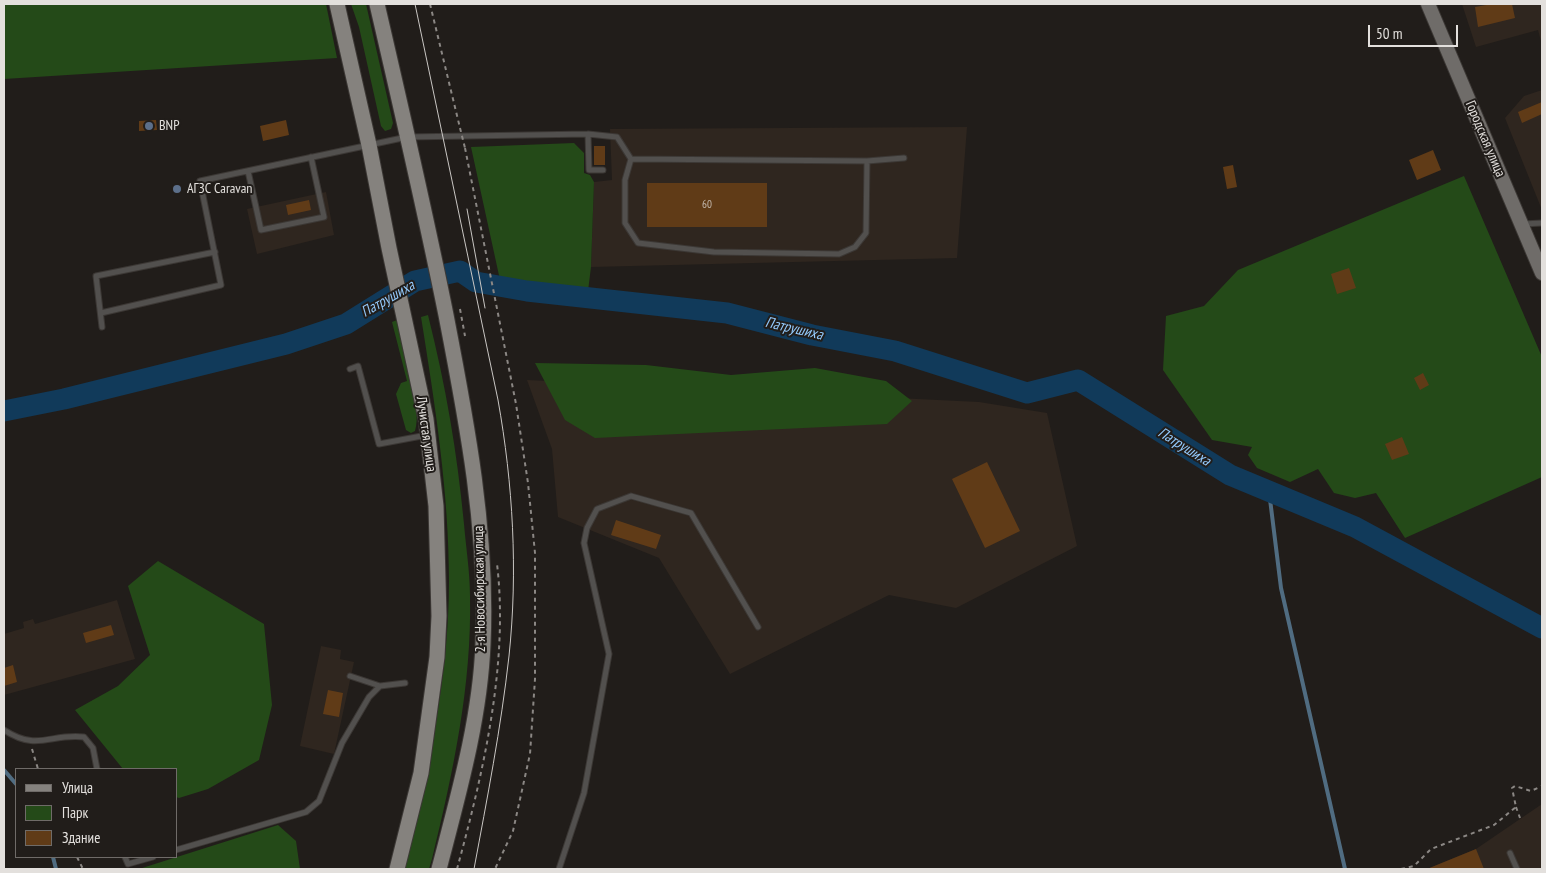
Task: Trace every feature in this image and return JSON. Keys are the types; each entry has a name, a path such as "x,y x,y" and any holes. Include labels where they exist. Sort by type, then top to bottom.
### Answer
{"main road":[{"name":"Лучистая улица","path":"337,4 369,145 388,248 409,337 428,435 438,535 439,616 437,657 421,773 397,869"},
{"path":"377,4 406,137"},
{"name":"2-я Новосибирская улица","path":"406,137 432,247 469,431 483,594 483,644 467,760 439,869"}],"street":[{"name":"Городская улица","path":"1431,5 1520,224 1542,273"}],"lane":[{"path":"588,134 589,170 603,170"},
{"path":"101,313 222,285 200,181 406,137 588,134 618,137 631,159 625,180 625,223 638,243 714,252 839,254 855,247 866,233 867,161"},
{"path":"248,171 260,230 324,217 311,157"},
{"path":"631,159 867,161 904,158"},
{"path":"1520,224 1542,223"},
{"path":"102,327 96,276 215,252"},
{"path":"350,369 358,366 379,444 428,435"},
{"path":"559,869 584,793 609,654 584,543 587,528 597,509 631,496 691,513 758,627"},
{"path":"350,676 380,686 405,683"},
{"path":"178,849 306,812 319,801 339,743 368,697 380,686"},
{"path":"4,730 30,742 75,736 84,737 93,748 97,768"},
{"path":"1510,853 1517,869"},
{"path":"125,858 128,864 149,858"}],"path":[{"path":"430,4 465,148 498,309 528,483 535,553 536,679 530,754 513,831 495,869"},
{"path":"30,742 38,768"},
{"path":"1520,818 1512,788 1520,786 1531,791 1542,786"},
{"path":"1401,869 1414,866 1431,849 1494,825 1516,807"}],"shaded area":[{"path":"1462,4 1542,4 1542,45 1538,30 1476,47"},
{"path":"1542,90 1542,210 1505,118 1524,96"},
{"path":"967,127 957,258 591,267 594,182 612,180 610,129"},
{"path":"326,192 334,235 257,254 247,209"},
{"path":"527,380 979,402 1047,413 1077,546 956,608 889,595 730,674 659,558 558,517 552,449"},
{"path":"117,600 135,659 4,695 4,634 24,628 23,622 33,619 35,624"},
{"path":"321,646 341,650 340,659 354,662 334,754 300,746"},
{"path":"1542,804 1542,869 1427,869 1476,849"}],"green space":[{"path":"4,4 326,4 337,58 4,79"},
{"path":"351,4 366,4 393,123 391,129 385,131 381,126 359,27"},
{"path":"574,143 584,153 584,173 590,175 594,182 591,267 588,291 500,280 471,147"},
{"path":"1464,176 1542,357 1542,477 1405,538 1376,493 1355,498 1334,493 1318,469 1290,482 1257,468 1248,455 1252,447 1212,440 1163,370 1166,316 1204,306 1238,270"},
{"path":"428,315 450,419 458,471 469,578 470,629 460,729 432,859 429,869 404,869 421,798 435,726 441,690 448,618 447,515 436,416 421,317"},
{"path":"397,320 411,377 416,407 417,420 415,431 411,433 406,430 396,394 401,383 407,381 392,322"},
{"path":"535,363 646,365 731,375 815,368 886,381 912,401 887,424 595,438 565,420"},
{"path":"158,561 264,624 272,705 259,760 208,789 179,798 178,768 122,768 75,710 118,686 150,655 128,586"},
{"path":"278,825 296,841 300,869 139,869"}],"building":[{"path":"1492,4 1512,4 1515,18 1478,27 1475,7"},
{"path":"1542,102 1542,114 1522,123 1518,112"},
{"path":"156,120 157,130 139,131 139,121"},
{"path":"286,120 289,135 263,141 260,126"},
{"path":"594,146 605,146 605,165 594,165"},
{"path":"1433,150 1441,170 1417,180 1409,160"},
{"path":"1233,165 1237,187 1227,189 1223,167"},
{"path":"647,183 767,183 767,227 647,227"},
{"path":"309,200 311,210 288,215 286,205"},
{"path":"1349,268 1356,288 1337,294 1331,274"},
{"path":"1423,373 1429,385 1420,390 1414,378"},
{"path":"1402,437 1409,454 1392,460 1385,444"},
{"path":"987,462 1020,531 985,548 952,479"},
{"path":"616,520 661,535 656,549 611,535"},
{"path":"111,625 114,635 86,643 83,633"},
{"path":"13,665 17,682 4,686 4,668"},
{"path":"328,690 343,693 339,717 323,714"},
{"path":"1476,849 1484,869 1427,869"}],"waterway":[{"name":"Патрушиха","path":"4,411 64,399 286,344 346,324 415,281 460,271 476,282 527,291 727,313 812,335 895,351 1027,393 1078,380 1230,475 1355,527 1542,628"},
{"path":"1269,491 1281,588 1345,869"},
{"path":"4,770 15,783"},
{"path":"53,858 56,869"}],"tram line":[{"path":"415,4 498,400 510,496 513,592 509,656 498,737 474,869"},
{"path":"467,209 485,308"}],"place":[{"name":"BNP","path":"149,126"},
{"name":"АГЗС Caravan","path":"177,189"}]}
